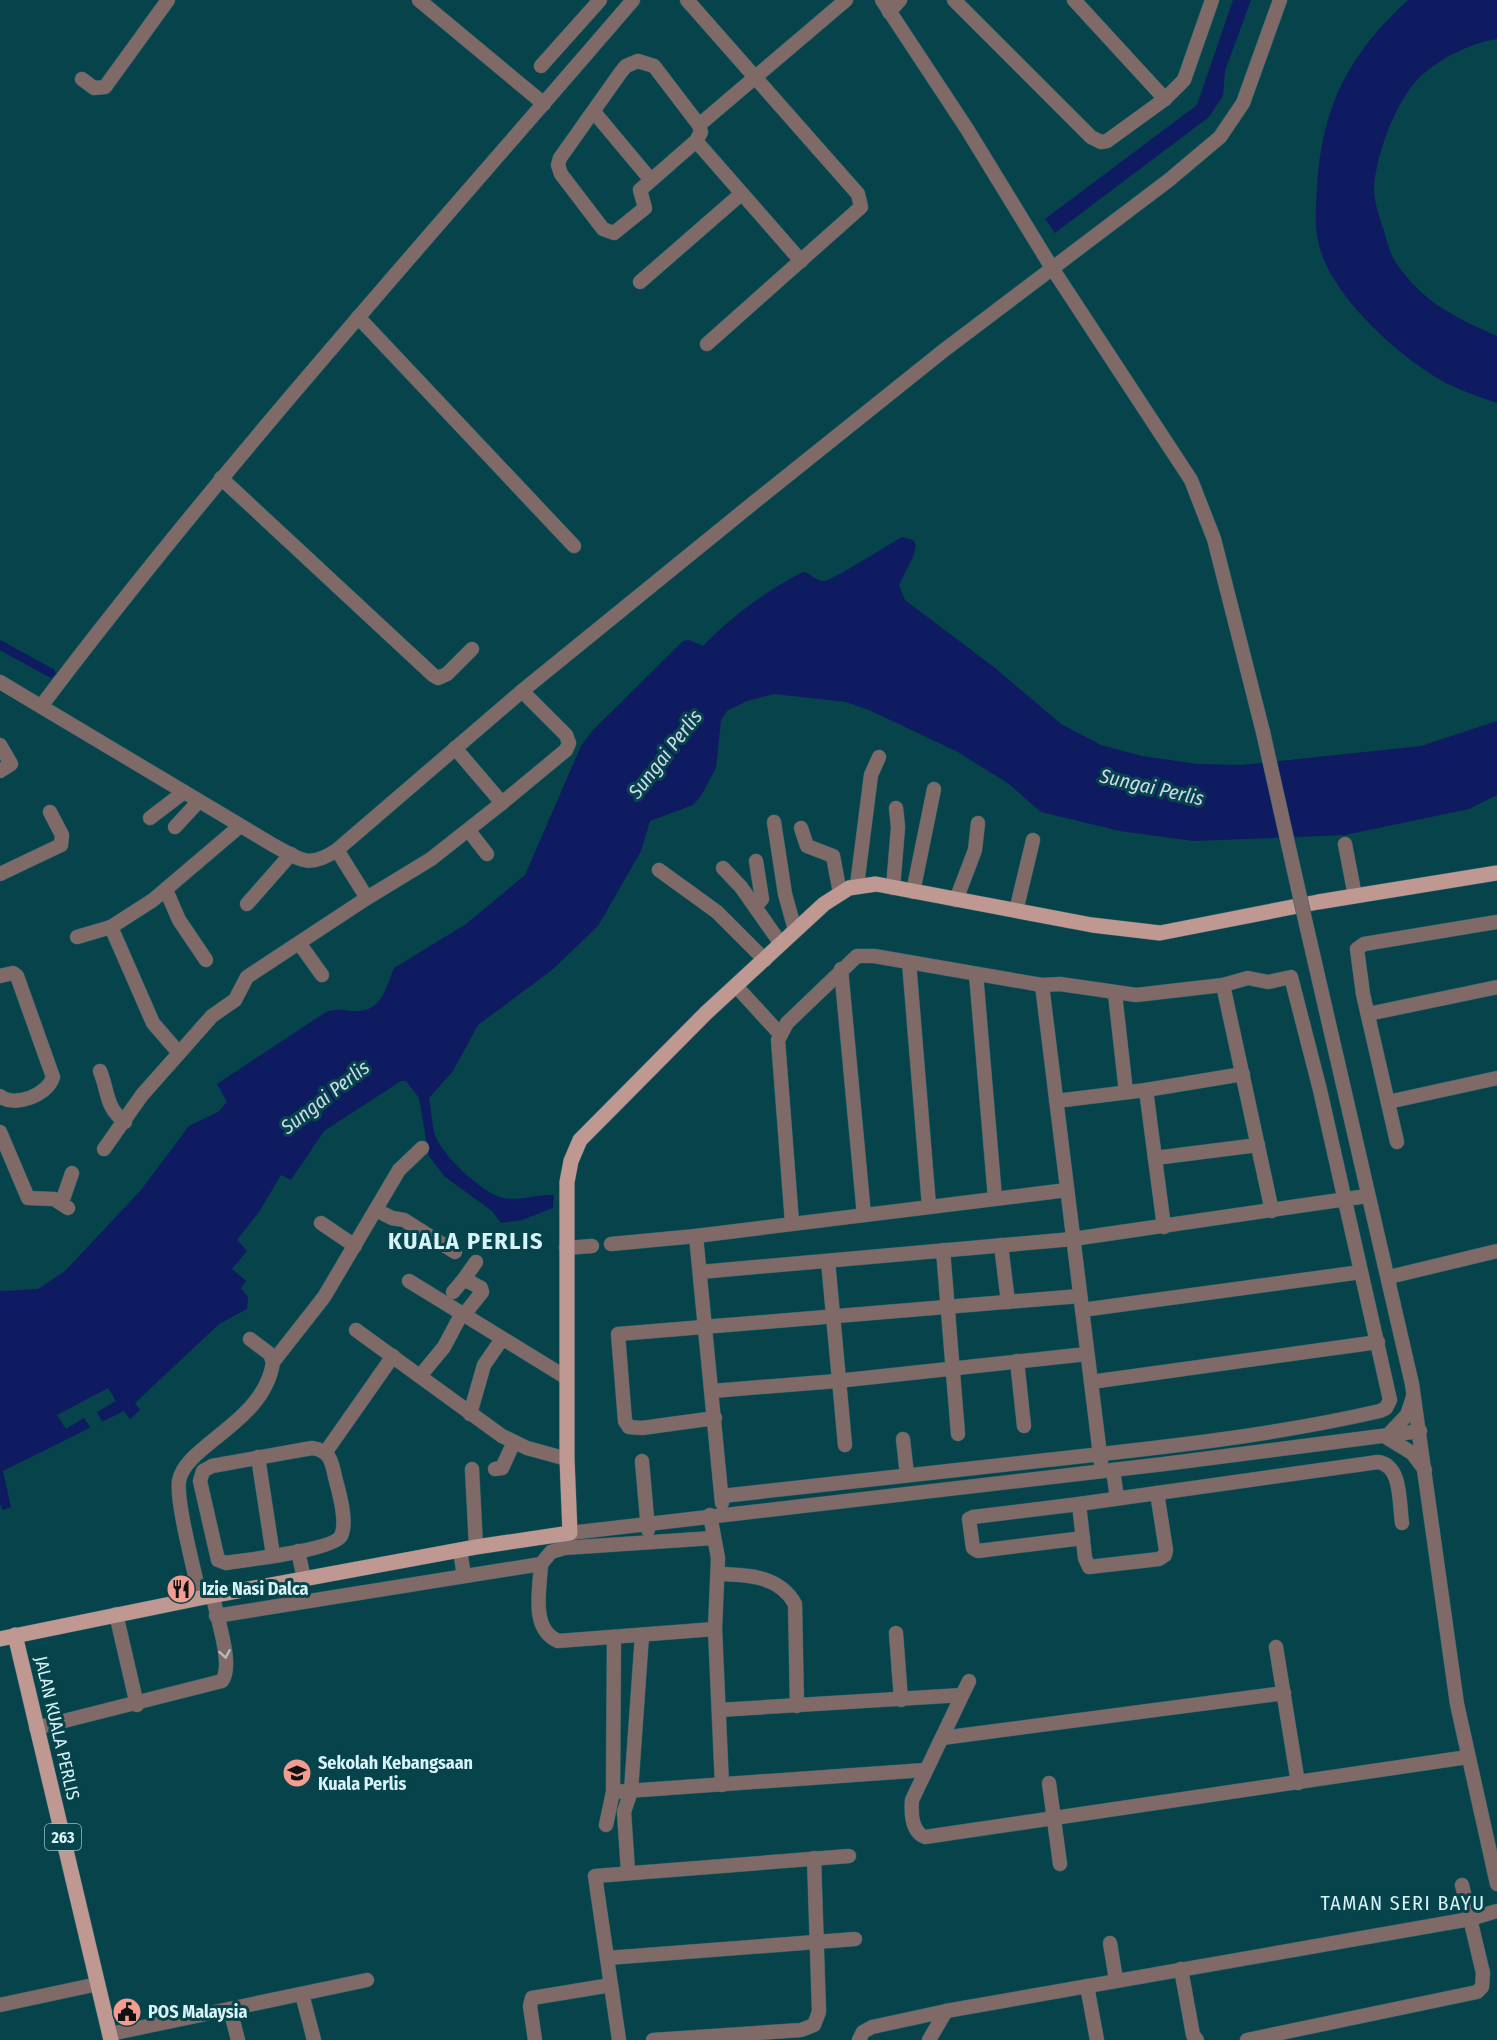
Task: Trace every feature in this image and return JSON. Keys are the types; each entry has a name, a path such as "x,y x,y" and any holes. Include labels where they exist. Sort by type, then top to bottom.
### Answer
{"main road":[{"path":"8,1637 116,1614 476,1547 570,1533 567,1459 566,1248 567,1182 571,1161 580,1140 736,986 795,930 840,893 867,883 1116,929 1160,933 1355,896 1497,873"},
{"name":"JALAN KUALA PERLIS","path":"8,1637 36,1728 110,2037"}],"street":[{"path":"82,79 98,89 108,84 168,0"},
{"path":"419,0 544,104"},
{"path":"541,66 600,0"},
{"path":"42,705 221,478 633,0"},
{"path":"687,0 860,200 858,212 706,344"},
{"path":"699,125 846,0"},
{"path":"900,0 885,6 967,129 1052,268 1191,480 1214,539 1263,732 1367,1196 1395,1302 1414,1393 1437,1572 1467,1757 1497,1884"},
{"path":"954,0 1095,140 1107,141 1165,99 1184,80 1212,0"},
{"path":"1074,0 1165,99"},
{"path":"0,682 42,705 240,826 291,854 312,862 337,850 522,691 916,373 1169,180 1225,132 1243,103 1280,0"},
{"path":"638,61 654,66 699,125 701,132 696,141 640,190 645,206 644,211 618,231 603,229 558,165 560,158 626,66 638,61"},
{"path":"594,112 650,179"},
{"path":"696,141 801,261"},
{"path":"640,282 741,194"},
{"path":"358,317 573,546"},
{"path":"221,478 433,675 438,678 447,674 472,649"},
{"path":"105,1149 142,1095 215,1014 238,996 247,977 431,859 469,831 566,750 569,743 566,735 522,691"},
{"path":"0,745 11,764 0,771"},
{"path":"455,748 502,803"},
{"path":"857,885 871,776 879,757"},
{"path":"913,892 934,789"},
{"path":"150,818 184,792"},
{"path":"175,827 199,801"},
{"path":"893,888 898,827 896,808"},
{"path":"0,874 61,845 62,835 50,812"},
{"path":"774,822 785,894 795,930"},
{"path":"956,900 975,850 978,823"},
{"path":"77,937 111,927 135,914 240,826"},
{"path":"801,828 807,846 833,856 840,893"},
{"path":"469,831 487,854"},
{"path":"1016,911 1033,840"},
{"path":"1345,844 1355,896"},
{"path":"337,850 367,898"},
{"path":"247,904 291,854"},
{"path":"755,907 762,899 756,861"},
{"path":"723,868 781,944"},
{"path":"659,870 717,912 765,960"},
{"path":"166,890 179,920 206,960"},
{"path":"1397,1142 1357,960 1359,947 1497,922"},
{"path":"111,927 153,1023 179,1053"},
{"path":"299,944 322,975"},
{"path":"722,1496 1100,1454 1327,1423 1380,1411 1388,1405 1389,1394 1378,1342 1293,978 1289,976 1268,982 1248,978 1223,985 1145,995 1115,994 1067,984 1042,985 865,955 851,959 780,1034 778,1046 792,1224"},
{"path":"909,962 929,1206"},
{"path":"841,969 864,1215"},
{"path":"0,976 14,973 17,976 53,1077 46,1088 17,1102 9,1102 0,1096"},
{"path":"976,974 995,1198"},
{"path":"1042,985 1100,1454 1117,1498"},
{"path":"1223,985 1272,1211"},
{"path":"736,986 780,1034"},
{"path":"1368,1014 1497,987"},
{"path":"1115,994 1126,1092"},
{"path":"100,1071 106,1083 109,1107 125,1122"},
{"path":"1056,1101 1146,1090 1243,1074"},
{"path":"1388,1102 1497,1078"},
{"path":"1146,1090 1164,1227"},
{"path":"0,1132 28,1198 65,1205 72,1173"},
{"path":"1155,1158 1258,1145"},
{"path":"36,1728 137,1705 222,1681 227,1672 226,1659 216,1616 206,1597 184,1517 179,1485 184,1471 195,1457 248,1412 265,1386 273,1362 324,1297 399,1170 422,1148"},
{"path":"611,1244 696,1236 1067,1190"},
{"path":"700,1272 1073,1239 1367,1196"},
{"path":"376,1210 388,1217 404,1220 454,1252"},
{"path":"321,1223 355,1246"},
{"path":"696,1236 722,1496 713,1523 722,1574 715,1629 722,1785"},
{"path":"1000,1245 1008,1302"},
{"path":"566,1248 592,1246"},
{"path":"943,1250 958,1434"},
{"path":"1389,1277 1497,1251"},
{"path":"1383,1255 1415,1271"},
{"path":"828,1261 837,1381 845,1445"},
{"path":"453,1292 476,1262"},
{"path":"1395,1302 1415,1271"},
{"path":"1082,1311 1361,1272"},
{"path":"420,1376 444,1347 462,1315 482,1289 464,1279"},
{"path":"409,1281 567,1378"},
{"path":"715,1418 642,1428 629,1427 625,1421 618,1334 1080,1296"},
{"path":"356,1330 470,1414 514,1442 567,1459"},
{"path":"470,1414 484,1365 502,1339"},
{"path":"250,1340 270,1354 273,1362"},
{"path":"1091,1382 1378,1342"},
{"path":"712,1391 837,1381 1088,1354"},
{"path":"325,1452 393,1356"},
{"path":"1017,1361 1023,1426"},
{"path":"1386,1437 1407,1415 1414,1393"},
{"path":"1327,1423 1330,1444"},
{"path":"715,1629 565,1642 546,1635 540,1623 541,1564 551,1552 564,1548 713,1523 937,1490 1330,1444 1420,1431"},
{"path":"1386,1437 1412,1454 1425,1470"},
{"path":"903,1439 907,1475"},
{"path":"495,1469 502,1468 514,1442"},
{"path":"312,1448 325,1452 331,1458 337,1483 343,1527 342,1534 333,1543 298,1551 221,1562 215,1556 200,1481 203,1471 212,1466 312,1448"},
{"path":"258,1457 273,1555"},
{"path":"642,1461 648,1533"},
{"path":"1083,1538 978,1551 973,1548 969,1519 973,1516 1079,1504 1378,1461 1389,1465 1394,1473 1402,1523"},
{"path":"472,1469 476,1547"},
{"path":"934,1472 937,1490"},
{"path":"1079,1504 1087,1564 1094,1568 1163,1558 1166,1550 1157,1493"},
{"path":"184,1517 206,1512"},
{"path":"570,1533 648,1533 713,1523"},
{"path":"460,1550 464,1576"},
{"path":"298,1551 304,1579"},
{"path":"216,1616 541,1564"},
{"path":"722,1574 761,1577 785,1590 795,1604 797,1706"},
{"path":"116,1614 137,1705"},
{"path":"896,1633 900,1700"},
{"path":"628,1872 624,1812 631,1791 642,1635"},
{"path":"606,1825 613,1792 614,1637"},
{"path":"1276,1647 1298,1783"},
{"path":"969,1681 916,1790 911,1809 921,1836 945,1836 1467,1757"},
{"path":"942,1738 1284,1693"},
{"path":"719,1710 962,1695"},
{"path":"613,1792 925,1770"},
{"path":"1049,1783 1060,1864"},
{"path":"619,2040 595,1876 849,1856"},
{"path":"653,2040 809,2028 814,2025 819,2012 814,1858"},
{"path":"1247,2040 1477,1992 1482,1986 1483,1973 1462,1885"},
{"path":"859,2040 863,2032 872,2027 946,2011 1470,1919 1497,1911"},
{"path":"607,1958 855,1939"},
{"path":"1110,1943 1116,1980"},
{"path":"1181,1969 1193,2035 1197,2040"},
{"path":"110,2037 368,1980"},
{"path":"0,2005 98,1984"},
{"path":"535,2040 530,2006 532,1998 566,1990 611,1985"},
{"path":"1087,1986 1096,2040"},
{"path":"302,1994 314,2040"},
{"path":"230,2009 238,2040"},
{"path":"928,2040 946,2011"}],"water":[{"path":"1233,0 1251,0 1225,71 1223,96 1209,117 1055,233 1045,219 1197,105"},
{"path":"1408,0 1497,0 1497,39 1476,44 1444,59 1417,80 1401,102 1382,147 1374,189 1377,208 1390,250 1396,263 1407,277 1429,299 1441,307 1497,336 1497,403 1450,385 1431,374 1391,344 1372,326 1338,286 1326,265 1317,238 1316,208 1320,157 1332,106 1355,61 1387,20"},
{"name":"Sungai Perlis","path":"902,537 913,540 916,545 913,557 899,585 905,600 995,668 1061,724 1101,745 1142,756 1198,764 1241,765 1421,746 1497,721 1497,795 1469,809 1345,835 1193,841 1120,831 1041,812 1009,784 958,752 869,710 846,702 774,694 747,701 727,711 721,720 716,768 701,796 693,805 650,821 641,851 598,926 552,970 478,1025 453,1071 429,1098 432,1122 439,1143 454,1162 474,1181 503,1198 554,1195 553,1208 522,1220 501,1223 492,1211 444,1176 429,1156 419,1098 406,1081 401,1081 324,1131 291,1180 281,1175 259,1212 237,1240 247,1251 232,1269 246,1281 241,1288 248,1297 247,1309 219,1324 135,1403 140,1410 130,1419 124,1411 3,1471 11,1507 3,1510 0,1504 0,1291 38,1289 65,1271 141,1190 189,1126 218,1112 227,1102 217,1084 326,1012 367,1010 374,1006 383,995 394,968 466,924 525,875 581,746 592,731 683,641 689,640 703,646 738,614 789,579 803,572 824,581 849,569"}],"pier":[{"path":"108,1388 116,1401 97,1412 103,1423 92,1430 84,1418 66,1429 57,1415"}],"waterway":[{"path":"0,645 51,673"}],"place":[{"name":"Izie Nasi Dalca","path":"181,1589"},
{"name":"Sekolah Kebangsaan Kuala Perlis","path":"297,1773"},
{"name":"POS Malaysia","path":"127,2012"}],"district":[{"name":"KUALA PERLIS","path":"466,1241"},
{"name":"TAMAN SERI BAYU","path":"1403,1903"}]}
